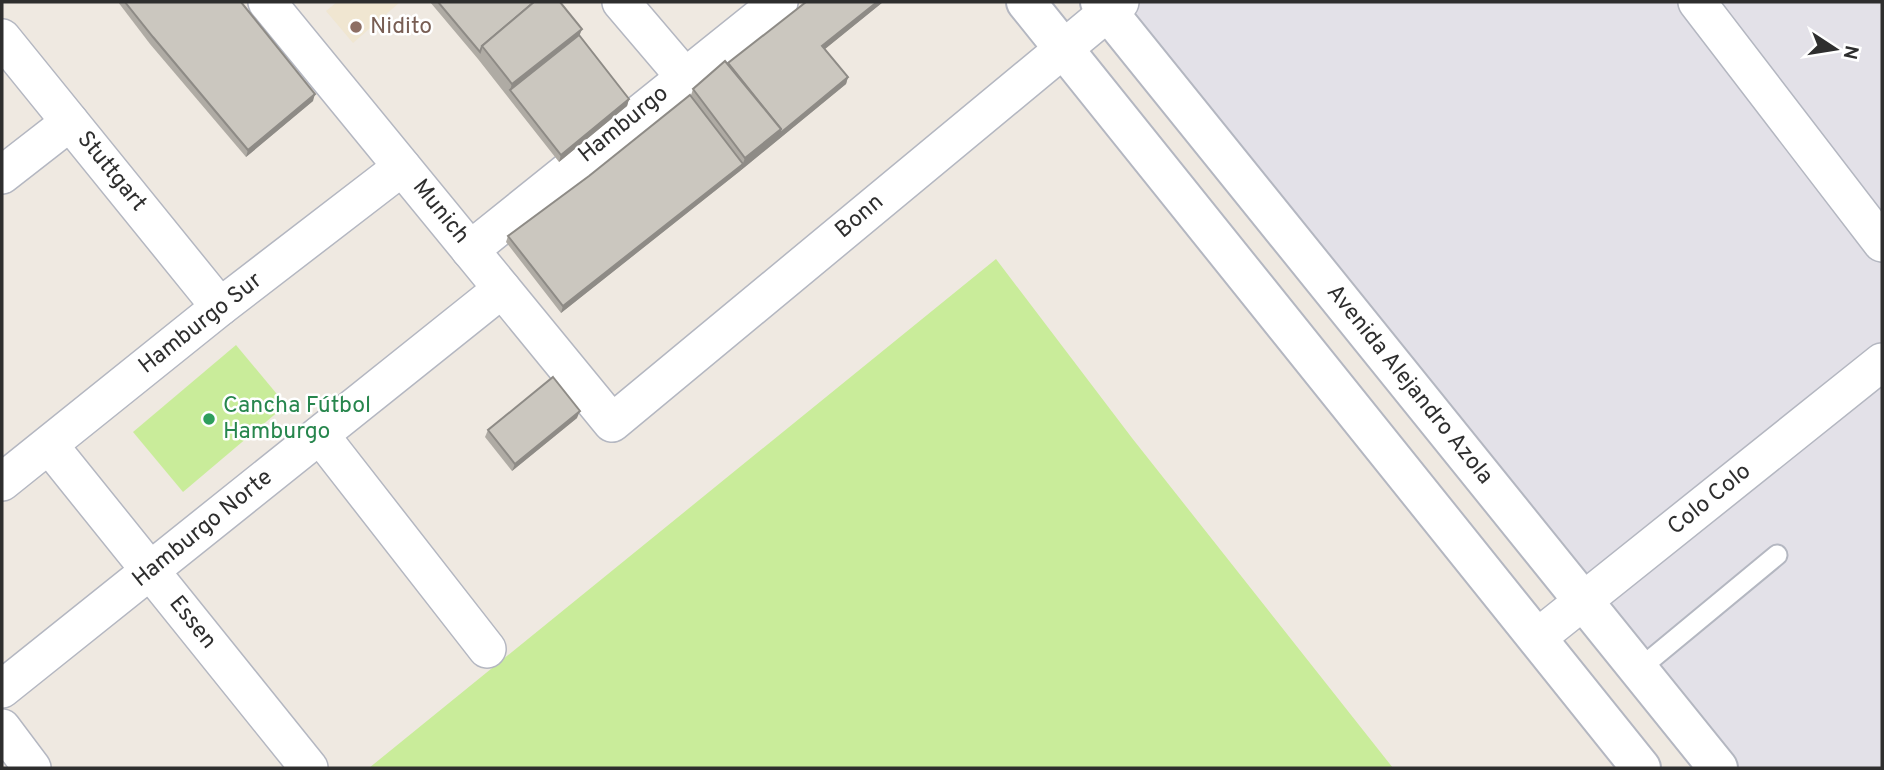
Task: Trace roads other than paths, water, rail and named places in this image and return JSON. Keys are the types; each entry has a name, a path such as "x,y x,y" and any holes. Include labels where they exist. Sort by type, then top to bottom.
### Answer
{"main road":[{"path":"1026,2 1641,768"},
{"name":"Avenida Alejandro Azola","path":"1109,5 1717,768"}],"street":[{"name":"Munich","path":"267,2 612,423"},
{"path":"621,2 684,76"},
{"name":"Hamburgo","path":"470,250 779,2"},
{"path":"1697,2 1882,243"},
{"name":"Bonn","path":"612,423 1064,49 1109,5"},
{"name":"Stuttgart","path":"2,38 220,307"},
{"path":"2,175 70,122"},
{"name":"Hamburgo Sur","path":"2,482 220,307 402,167"},
{"name":"Hamburgo Norte","path":"2,689 502,289"},
{"name":"Colo Colo","path":"1537,638 1882,362"},
{"path":"320,435 487,649"},
{"name":"Essen","path":"49,445 309,768"},
{"path":"2,728 32,768"}],"lane":[{"path":"1639,670 1777,555"}],"place":[{"name":"Nidito","path":"356,27"},
{"name":"Cancha Fútbol Hamburgo","path":"209,419"}]}
